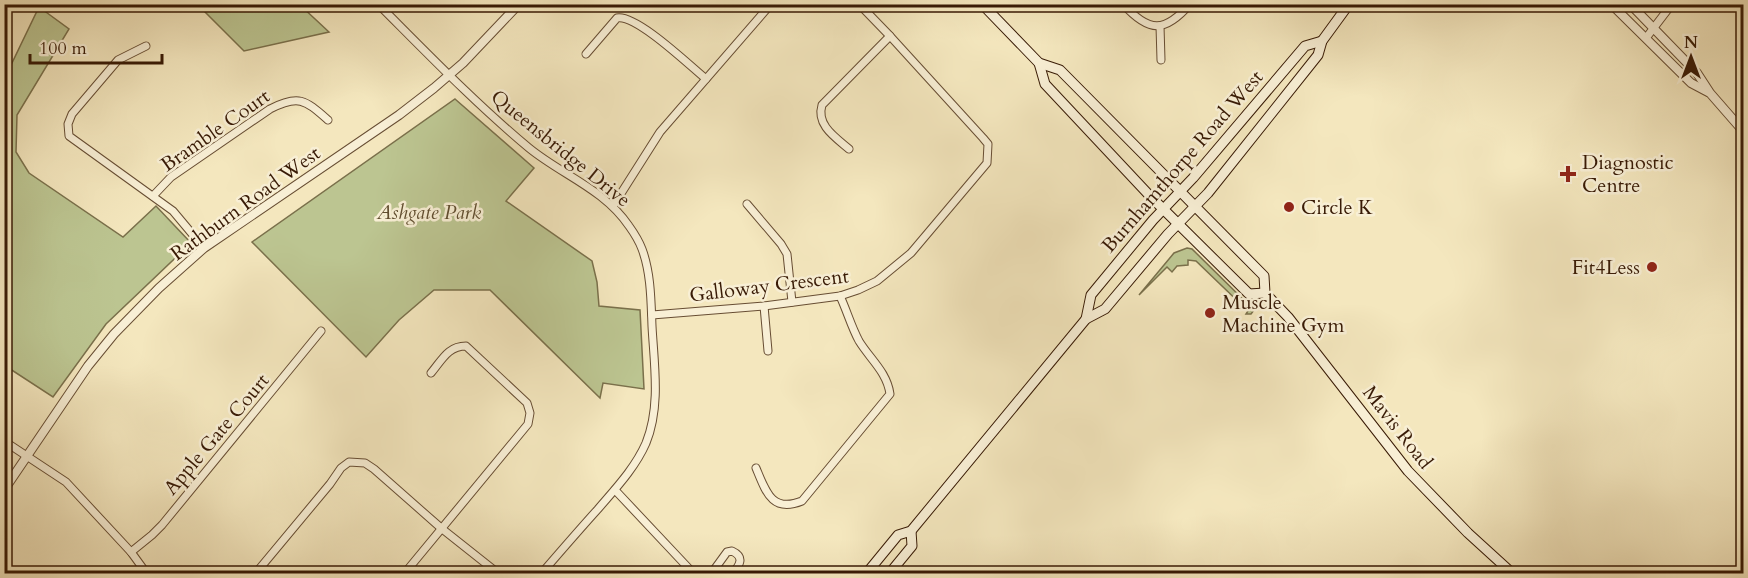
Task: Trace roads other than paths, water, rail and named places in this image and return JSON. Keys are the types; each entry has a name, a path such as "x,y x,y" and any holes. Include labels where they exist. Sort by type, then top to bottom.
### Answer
{"main road":[{"name":"Mavis Road","path":"982,4 1039,63 1060,70 1264,276 1265,293 1288,318 1408,471 1468,533 1513,573"},
{"name":"Burnhamthorpe Road West","path":"866,573 898,535 911,531 1086,319 1105,309 1178,224 1208,193 1318,55 1322,40 1349,4"},
{"name":"Burnhamthorpe Road West","path":"1086,319 1091,295 1163,209 1305,46 1322,40"},
{"name":"Mavis Road","path":"1039,63 1045,84 1163,209 1249,294 1265,293"},
{"name":"Burnhamthorpe Road West","path":"889,573 912,546 911,531"}],"street":[{"name":"Queensbridge Drive","path":"378,4 486,111 531,150 576,178 613,206 628,224 642,248 647,267 652,315 656,390 653,422 639,456 615,490 541,573"},
{"name":"Rathburn Road West","path":"4,490 67,394 114,334 159,288 204,248 399,115 449,75 519,4"},
{"name":"Galloway Crescent","path":"652,315 840,297 877,281 911,253 987,163 988,144 859,4"},
{"path":"1123,4 1135,17 1148,24 1160,26 1175,21 1190,4"},
{"path":"1611,4 1691,82 1710,93"},
{"path":"1630,4 1697,74 1743,132"},
{"path":"1646,38 1672,4"},
{"path":"613,206 660,132 769,5"},
{"path":"586,54 617,18 622,17 638,22 706,79"},
{"path":"1160,26 1161,60"},
{"path":"849,149 824,126 820,116 822,105 890,36"},
{"path":"146,46 118,60 72,114 68,124 69,136 173,212 204,248"},
{"name":"Bramble Court","path":"153,196 171,177 285,101 296,99 309,103 328,120"},
{"path":"747,204 787,254 792,302"},
{"path":"756,468 765,490 774,502 784,506 802,501 890,394 889,383 885,375 868,355 858,338 840,297"},
{"path":"764,306 768,351"},
{"name":"Apple Gate Court","path":"131,552 162,525 321,331"},
{"path":"404,573 528,424 530,413 527,403 466,346 457,346 449,350 431,373"},
{"path":"4,441 66,482 131,552 147,573"},
{"path":"255,573 341,468 349,462 365,464 374,469 441,528 499,573"},
{"path":"615,490 694,573"},
{"path":"711,573 727,552 732,551 741,560 740,565 732,573"}],"place":[{"name":"Diagnostic Centre","path":"1568,174"},
{"name":"Circle K","path":"1289,207"},
{"name":"Fit4Less","path":"1652,267"},
{"name":"Muscle Machine Gym","path":"1210,313"}],"park label":[{"name":"Ashgate Park","path":"429,212"}]}
